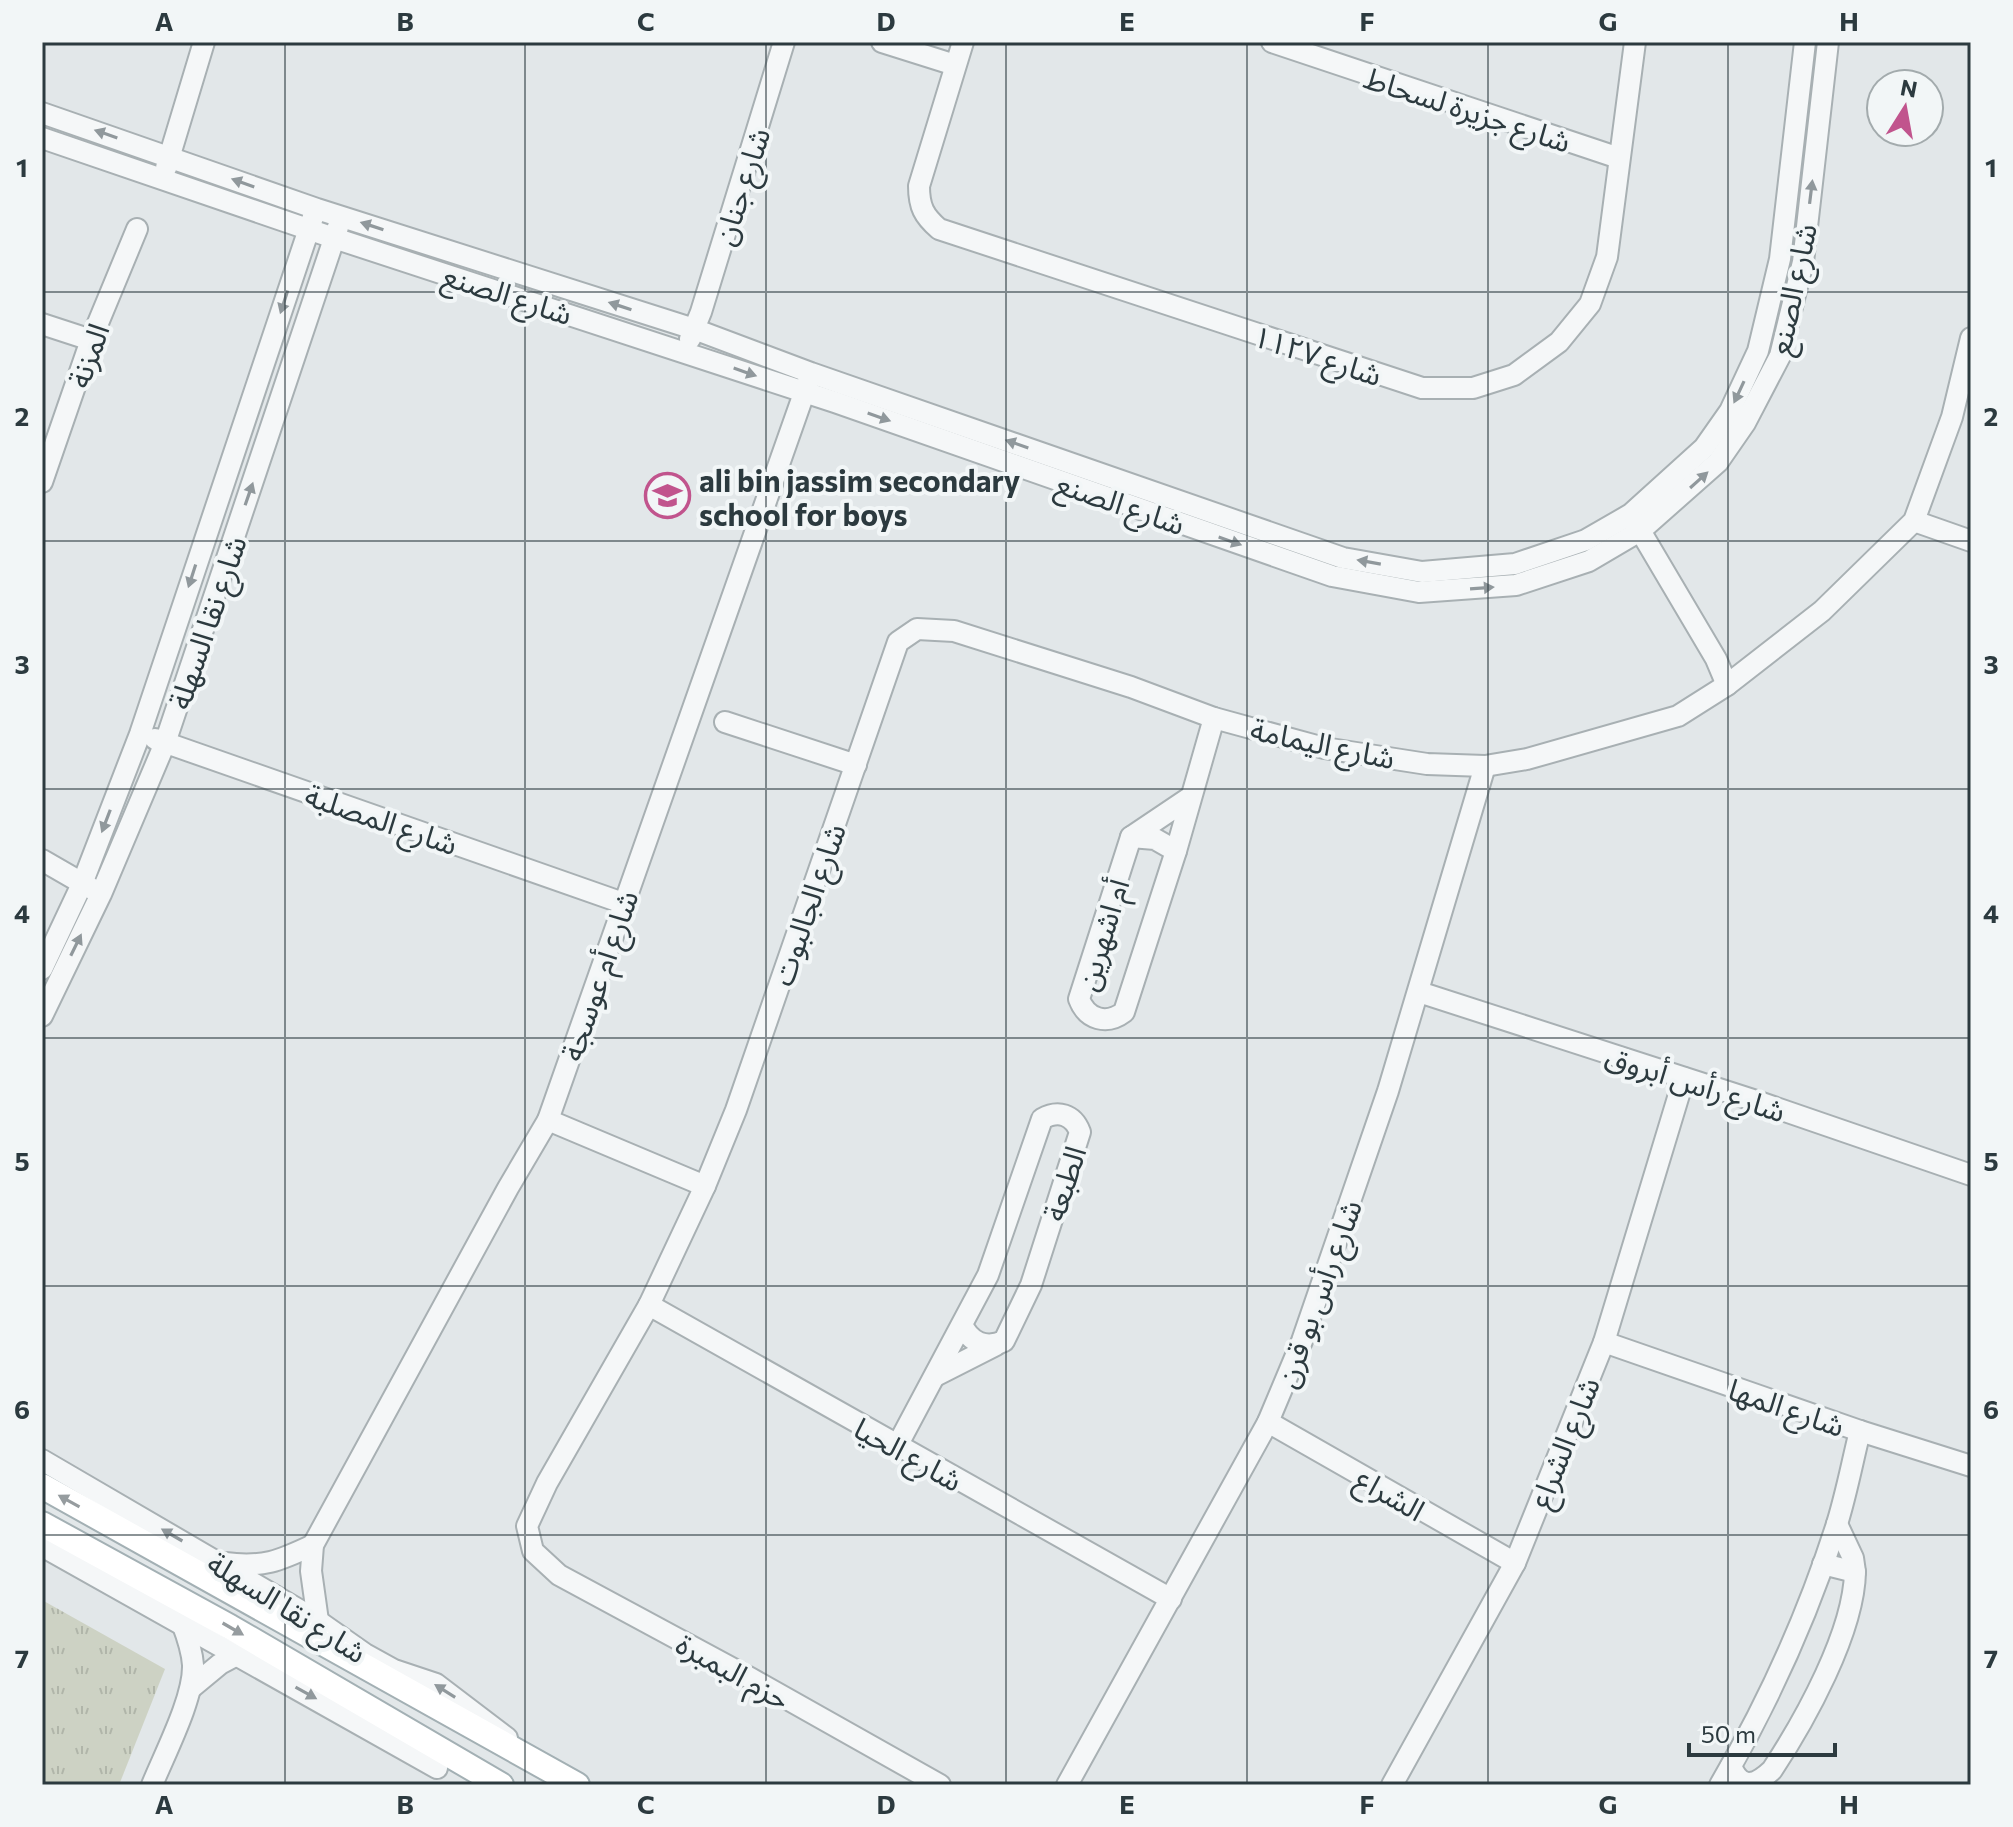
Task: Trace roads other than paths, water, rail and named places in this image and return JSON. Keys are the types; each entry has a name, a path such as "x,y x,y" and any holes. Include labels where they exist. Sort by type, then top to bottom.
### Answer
{"main road":[{"name":"شارع نقا السهلة","path":"42,1486 577,1785"},
{"name":"شارع نقا السهلة","path":"42,1524 230,1627 501,1785"},
{"path":"437,1768 473,1769"}],"street":[{"path":"162,179 204,42"},
{"name":"شارع جنان","path":"685,351 784,42"},
{"path":"882,42 955,65"},
{"name":"شارع ١١٢٧","path":"963,42 919,186 919,205 939,229 1422,388 1473,388 1514,375 1559,342 1590,304 1607,257 1635,42"},
{"name":"شارع جزيرة لسحاط","path":"1272,42 1619,158"},
{"name":"شارع الصنع","path":"1636,522 1704,448 1730,411 1758,351 1780,259 1805,42"},
{"name":"شارع الصنع","path":"42,113 317,209 694,329 808,382 1332,576 1419,592 1516,585 1589,561 1718,462 1745,423 1780,356 1803,262 1828,42"},
{"name":"شارع الصنع","path":"42,138 334,238 685,351 808,382"},
{"name":"شارع نقا السهلة","path":"42,969 82,884 140,734 317,209"},
{"name":"شارع نقا السهلة","path":"42,1016 101,894 165,743 342,217"},
{"name":"المزنة","path":"42,482 91,340 137,229"},
{"path":"42,324 91,340"},
{"name":"شارع اليمامة","path":"917,629 954,631 1131,687 1214,718 1324,748 1427,764 1485,766 1527,759 1678,716 1727,685 1822,611 1914,521 1952,417 1971,338"},
{"name":"شارع أم عوسجة","path":"318,1621 311,1571 313,1545 548,1120 808,382"},
{"path":"1914,521 1971,541"},
{"path":"1636,522 1716,659 1727,685"},
{"name":"شارع الجالبوت","path":"533,1551 527,1526 554,1471 649,1305 705,1186 736,1110 898,642 917,629"},
{"name":"أم اشهرين","path":"1189,798 1131,837 1079,999 1086,1011 1098,1019 1112,1018 1124,1012 1176,851 1214,718"},
{"path":"725,722 856,765"},
{"name":"شارع المصلبة","path":"140,734 623,903"},
{"name":"شارع رأس بو قرن","path":"1067,1785 1268,1422 1302,1341 1388,1091 1485,766"},
{"name":"أم اشهرين","path":"1131,837 1155,839 1176,851"},
{"path":"42,860 101,894"},
{"name":"شارع رأس أبروق","path":"1419,992 1971,1175"},
{"name":"شارع الشراع","path":"1392,1785 1515,1563 1604,1342 1684,1078"},
{"name":"الطبعة","path":"897,1446 988,1275 1042,1119 1048,1115 1064,1114 1074,1121 1080,1132 1031,1285 1004,1341 935,1376"},
{"path":"548,1120 705,1186"},
{"name":"شارع الحيا","path":"649,1305 1171,1599"},
{"path":"962,1324 971,1339 996,1344"},
{"name":"شارع المها","path":"1604,1342 1971,1466"},
{"name":"الشراع","path":"1268,1422 1515,1563"},
{"path":"1720,1785 1792,1646 1837,1524 1860,1431"},
{"name":"شارع نقا السهلة","path":"42,1460 318,1621 375,1660 436,1684 490,1723 528,1757"},
{"path":"1731,1766 1736,1776 1746,1783 1753,1783 1772,1770 1837,1647 1853,1597 1855,1572 1853,1558 1837,1524"},
{"path":"219,1562 250,1566 273,1563 313,1545"},
{"name":"شارع نقا السهلة","path":"42,1546 437,1768"},
{"name":"حزم البمبرة","path":"533,1551 559,1575 940,1785"},
{"path":"1823,1564 1855,1572"},
{"path":"152,1785 191,1688 193,1666 190,1644 182,1623"},
{"path":"191,1688 220,1664 237,1655"}],"place":[{"name":"ali bin jassim secondary school for boys","path":"668,496"}]}
